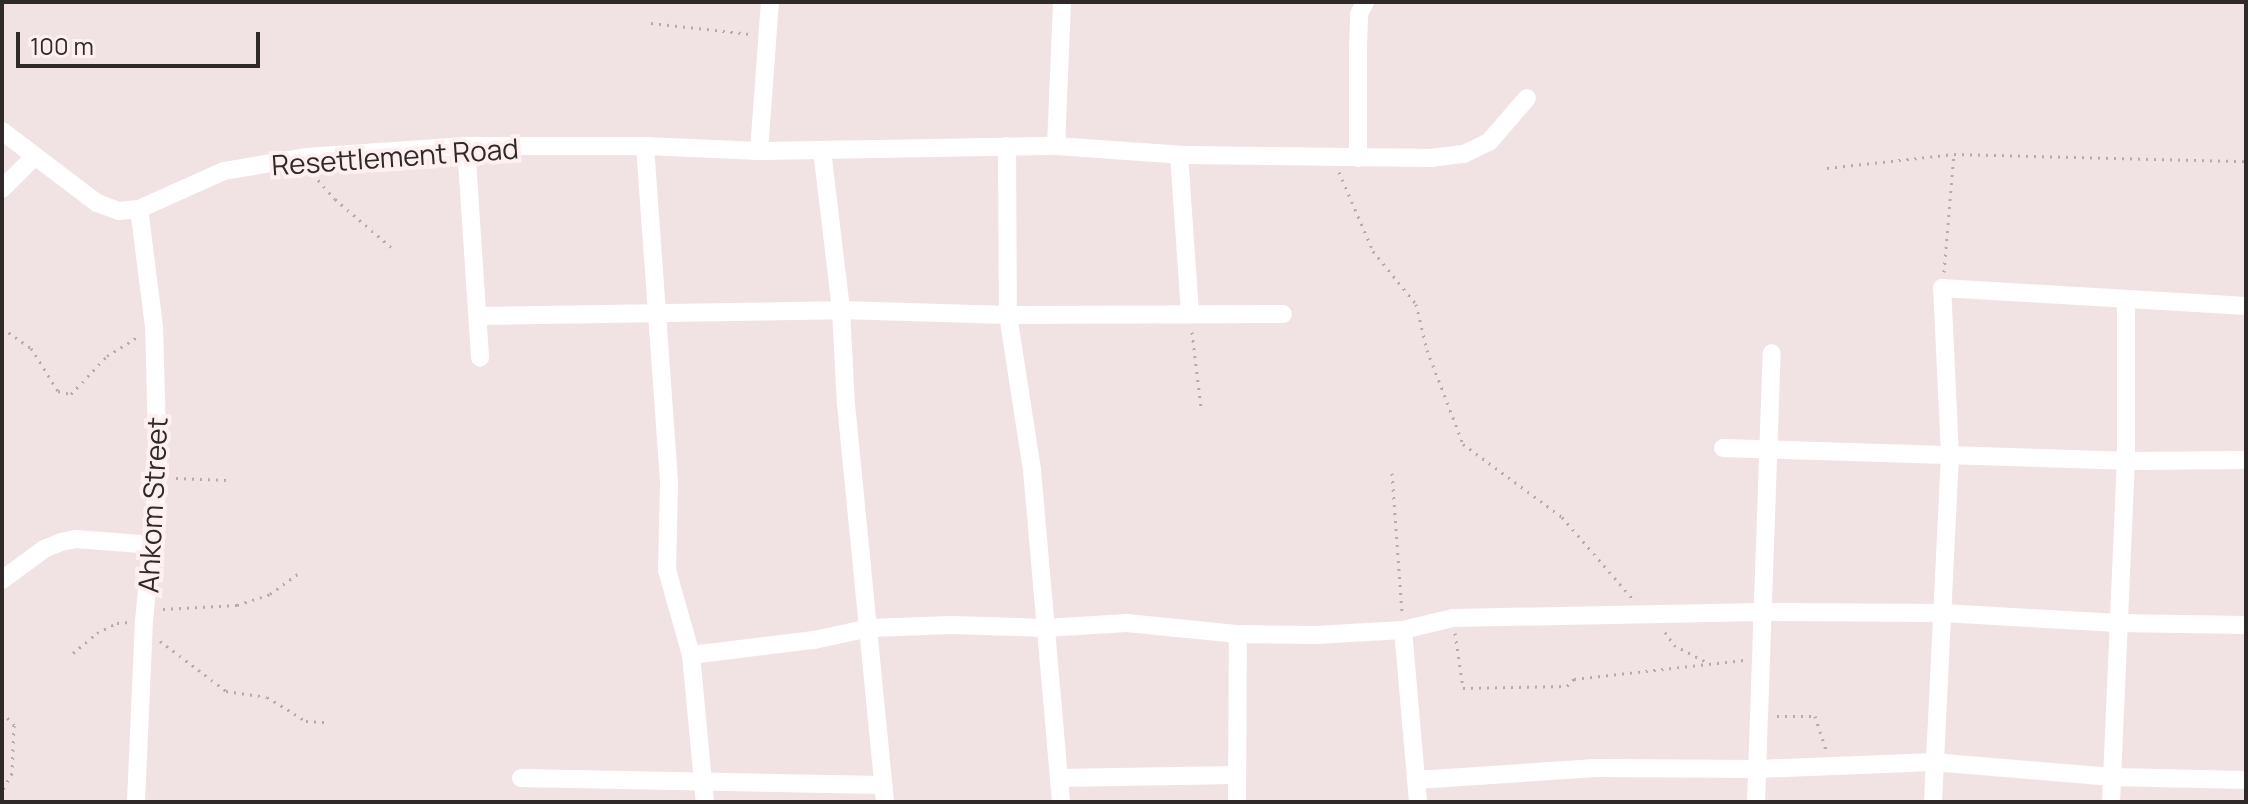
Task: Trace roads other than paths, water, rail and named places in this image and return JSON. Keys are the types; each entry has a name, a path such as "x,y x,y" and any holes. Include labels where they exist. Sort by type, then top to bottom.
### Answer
{"street":[{"path":"759,151 765,36 770,2"},
{"path":"1056,146 1062,2"},
{"path":"1358,158 1359,25 1365,2"},
{"name":"Resettlement Road","path":"139,209 224,171 307,157 466,146 645,146 759,151 1056,146 1179,155 1400,160 1464,154 1489,142 1527,98"},
{"path":"2,131 97,203 119,211 139,209"},
{"path":"466,146 480,358"},
{"path":"645,146 669,484 667,570 691,655 705,802"},
{"path":"1007,146 1008,315 1032,470 1061,802"},
{"path":"521,778 703,779 884,793 846,404 841,310 822,150"},
{"path":"1179,155 1190,313"},
{"path":"2,189 34,157"},
{"name":"Ahkom Street","path":"136,802 145,619 158,476 154,327 139,209"},
{"path":"1933,802 1950,455 1942,288 2246,306"},
{"path":"2111,802 2126,461 2126,299"},
{"path":"478,316 656,316 841,310 1008,315 1283,314"},
{"path":"1756,802 1760,612 1772,353"},
{"path":"1723,448 2126,461 2246,460"},
{"path":"2,580 44,549 61,542 76,539 154,545"},
{"path":"691,655 814,640 870,628 951,625 1046,628 1127,623 1238,634 1315,635 1403,630 1453,618 1760,612 1943,613 2118,623 2246,625"},
{"path":"1403,630 1418,802"},
{"path":"1237,802 1238,634"},
{"path":"1416,780 1596,768 1757,769 1933,762 2112,777 2246,780"},
{"path":"1059,778 1235,775"}]}
